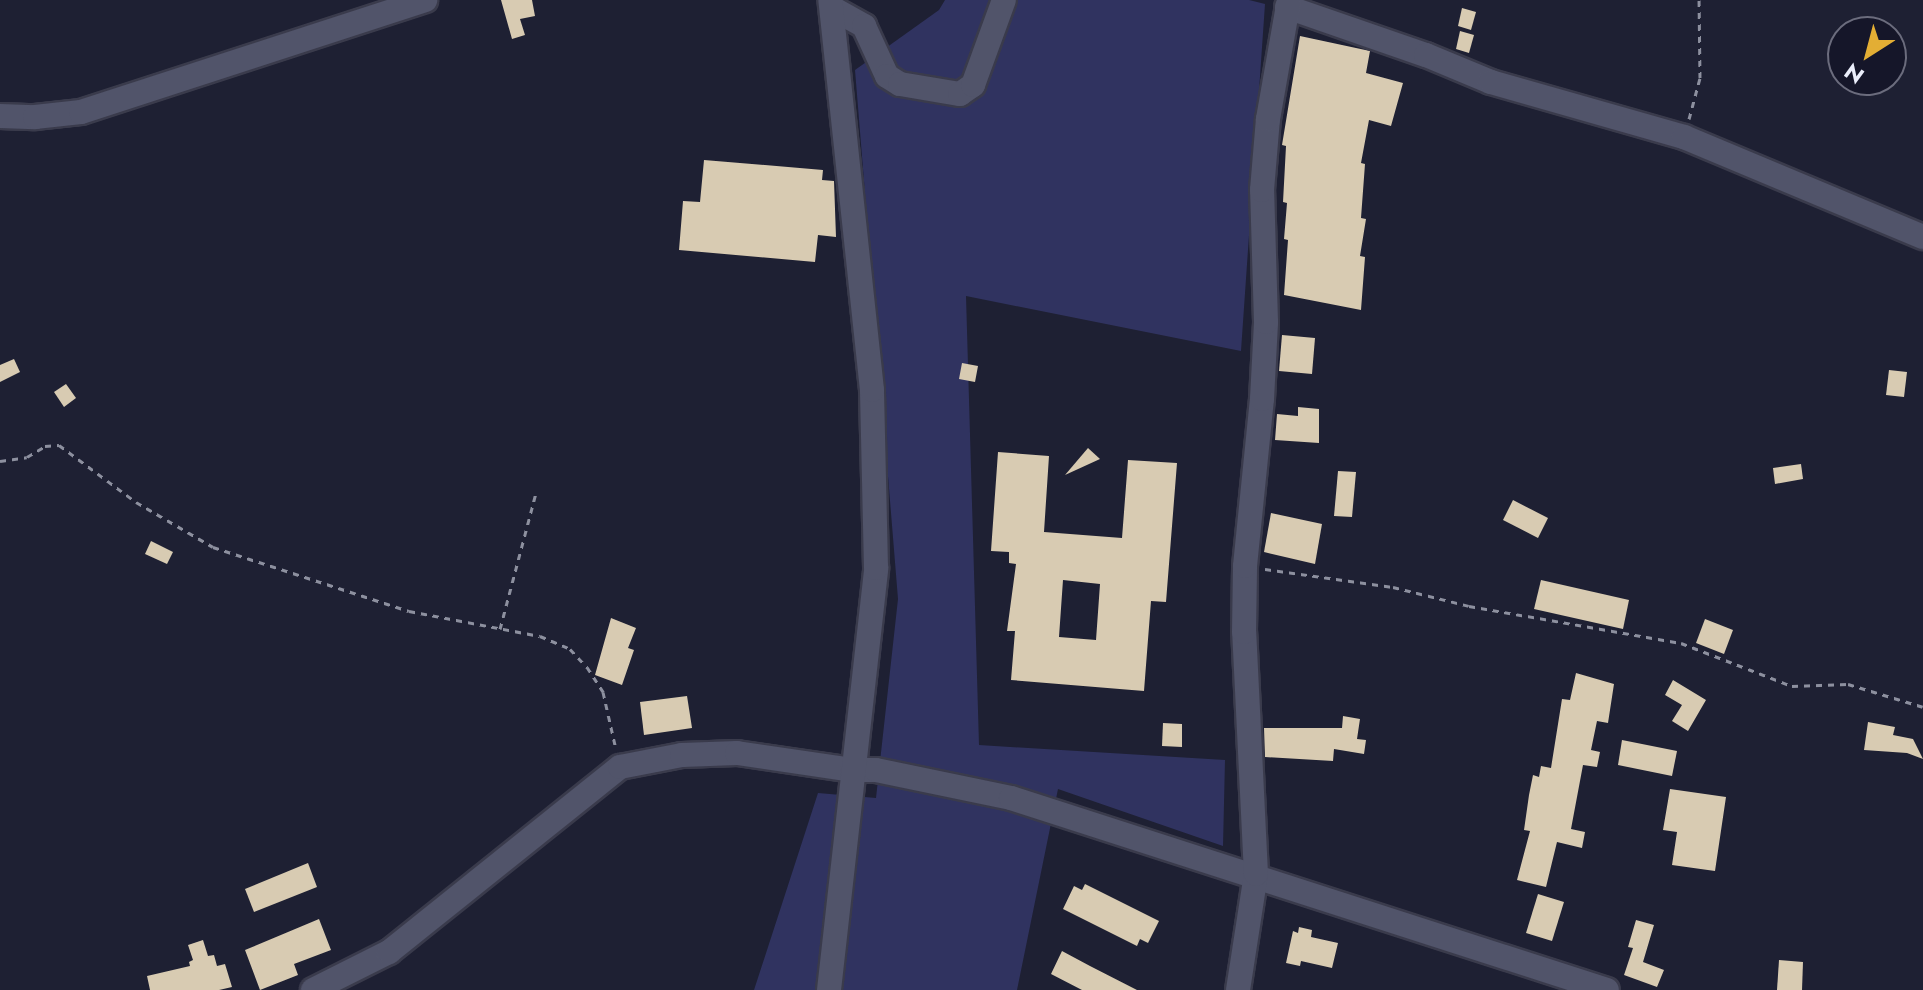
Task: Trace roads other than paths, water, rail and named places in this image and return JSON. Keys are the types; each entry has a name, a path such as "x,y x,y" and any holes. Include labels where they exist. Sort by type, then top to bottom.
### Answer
{"street":[{"path":"0,116 35,117 81,112 425,0"},
{"path":"831,4 864,26 887,76 900,84 960,94 973,85 1004,0"},
{"path":"1238,990 1256,874 1246,735 1245,566 1266,322 1262,190 1268,119 1288,3 1491,82 1684,137 1923,237"},
{"path":"829,990 876,568 872,390 831,4"},
{"path":"313,990 389,952 620,767 682,755 737,753 852,770 876,770 1011,798 1256,874 1607,990"}]}
